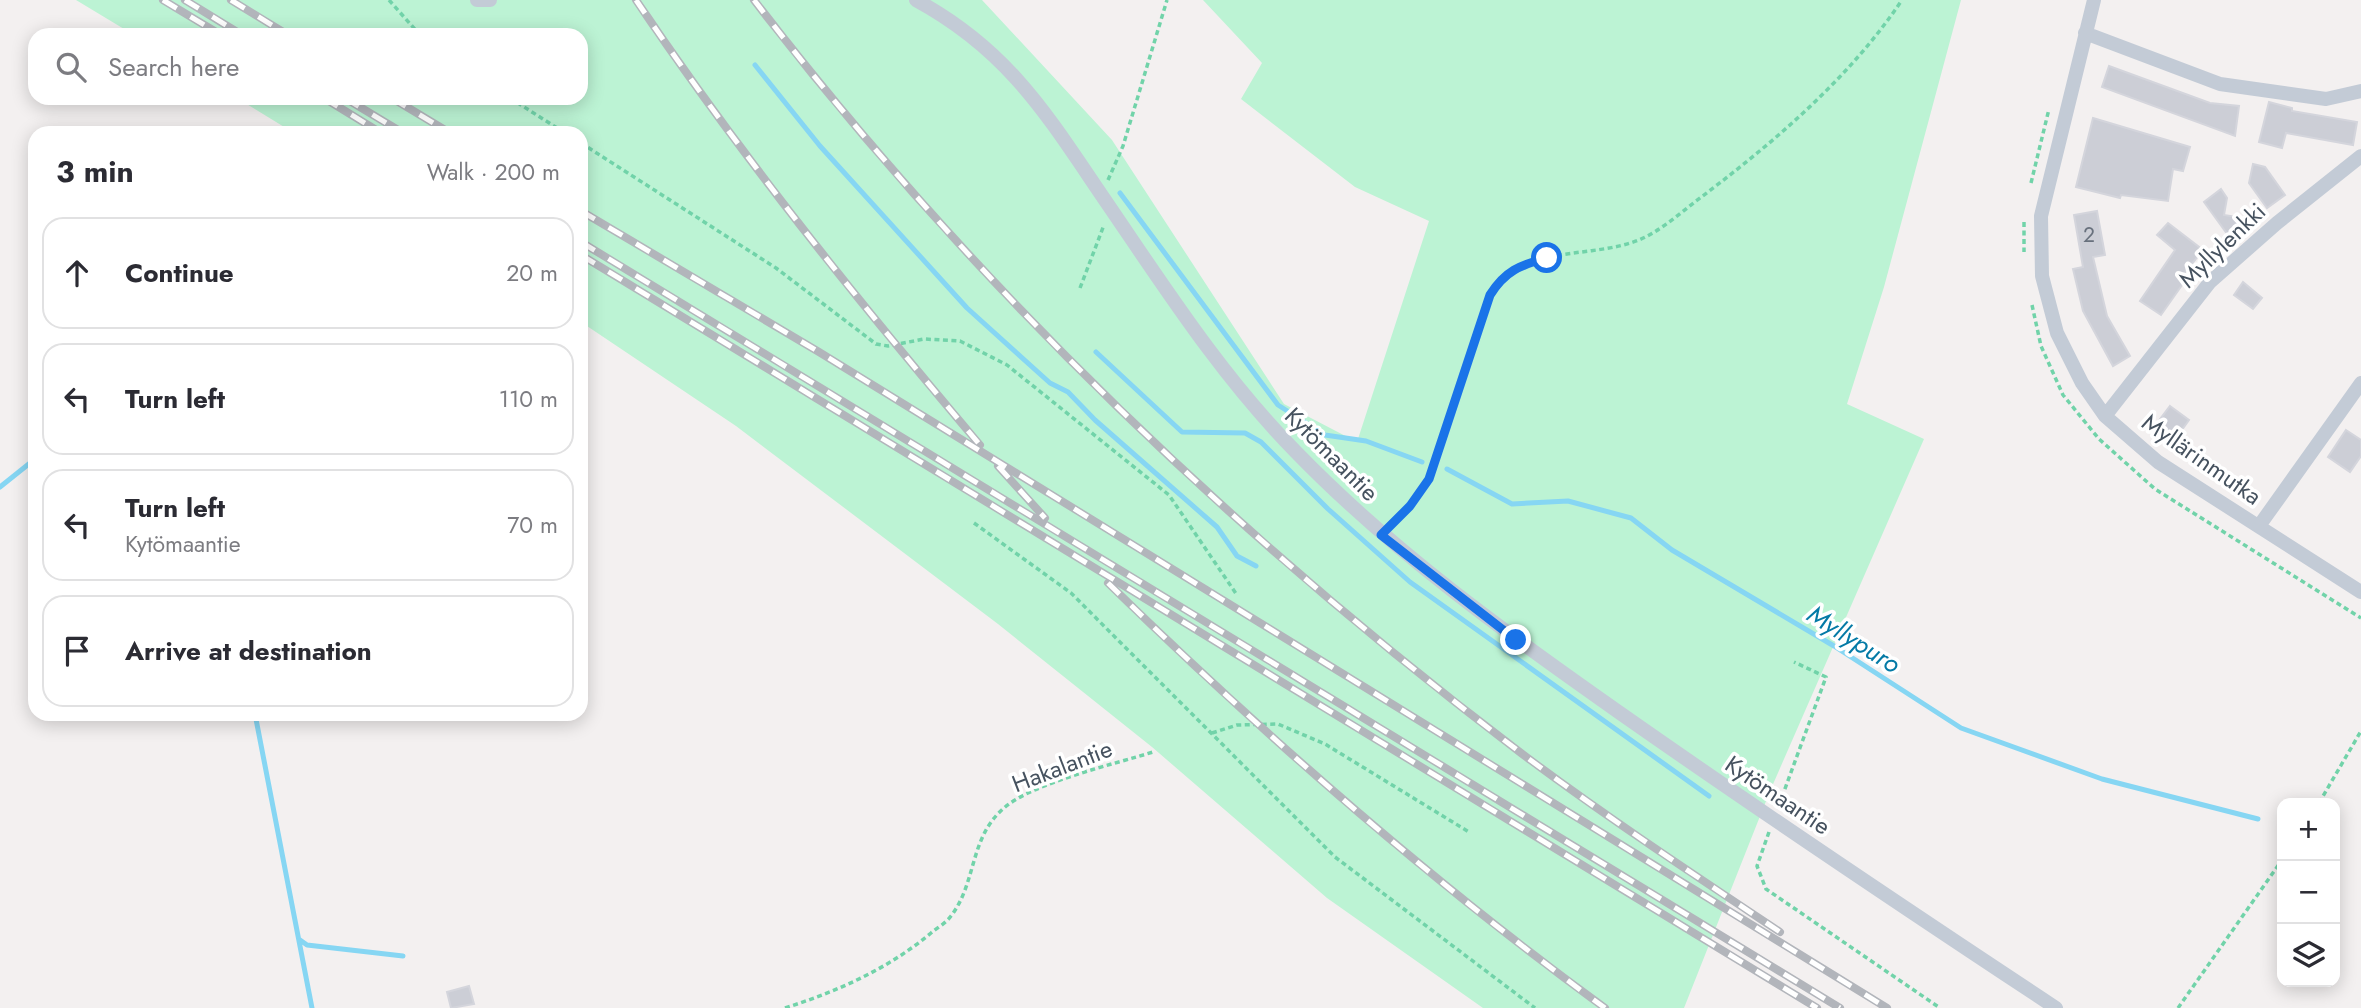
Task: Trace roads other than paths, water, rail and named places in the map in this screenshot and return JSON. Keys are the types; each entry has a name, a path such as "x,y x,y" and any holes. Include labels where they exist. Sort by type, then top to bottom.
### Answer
{"street":[{"path":"477,0 490,0"},
{"name":"Kytömaantie","path":"916,0 968,32 1012,70 1206,347 1250,403 1381,535 1516,640 1773,821 2056,1008"},
{"name":"Myllärinmutka","path":"2094,0 2041,216 2042,276 2057,333 2082,383 2105,416 2158,462 2361,592"},
{"path":"2085,33 2220,83 2326,99 2361,91"},
{"name":"Myllylenkki","path":"2105,416 2210,282 2277,223 2361,156"},
{"path":"2259,526 2361,383"}],"waterway":[{"path":"755,65 820,146 967,308 1050,383 1068,392 1095,420 1217,527 1237,556 1256,566"},
{"path":"1120,193 1278,405 1325,435 1366,441 1422,462"},
{"path":"1096,352 1182,432 1245,433 1261,442 1328,509 1410,582 1709,796"},
{"path":"0,487 28,465"},
{"name":"Myllypuro","path":"1447,469 1512,504 1568,501 1631,518 1672,550 1834,646 1961,728 2102,779 2258,819"},
{"path":"256,721 312,1008"},
{"path":"300,940 307,945 403,956"}],"railway":[{"path":"163,0 209,28"},
{"path":"185,0 231,28"},
{"path":"231,0 277,28"},
{"path":"636,0 717,115 802,227 980,445"},
{"path":"754,0 838,106 926,208 1112,402 1210,494 1311,584 1521,753 1617,822 1780,932"},
{"path":"335,105 370,126"},
{"path":"357,105 391,126"},
{"path":"404,105 438,126"},
{"path":"588,215 819,352 1887,1008"},
{"path":"588,246 1840,1008"},
{"path":"588,259 1817,1008"},
{"path":"998,466 1045,518"},
{"path":"1108,583 1227,696 1349,804 1475,909 1605,1008"}]}
